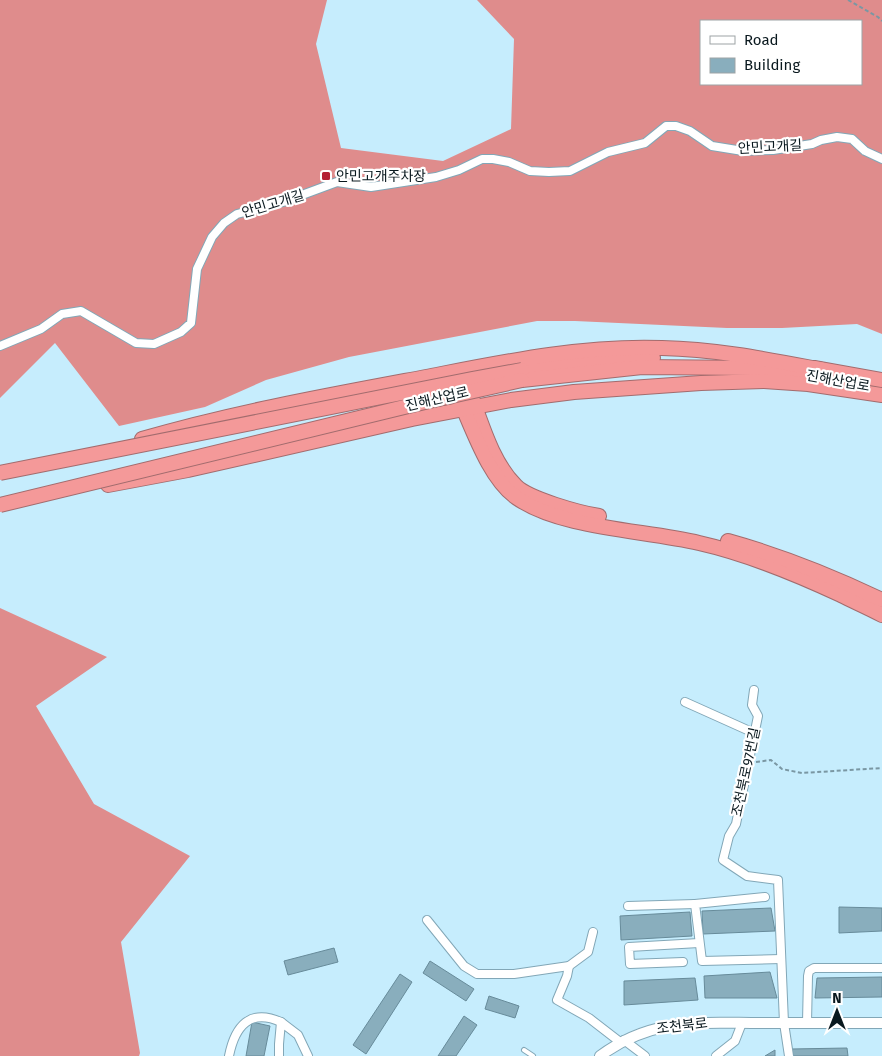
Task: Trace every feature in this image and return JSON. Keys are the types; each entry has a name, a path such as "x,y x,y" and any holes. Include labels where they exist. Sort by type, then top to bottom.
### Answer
{"highway":[{"path":"83,457 181,428 271,406 505,361 618,348 661,357"},
{"name":"진해산업로","path":"0,473 522,375 584,361 661,357 754,360 882,380"},
{"name":"진해산업로","path":"696,358 810,376 882,390"},
{"path":"453,372 460,376 467,385 469,408 497,478 516,498 538,510 578,522 699,542 725,550 816,583 882,615"},
{"name":"진해산업로","path":"6,503 429,401 522,375"},
{"path":"6,503 188,470 436,414 511,400 574,392 764,381 808,384 882,395"},
{"path":"480,435 486,419 494,411 511,400"},
{"path":"436,414 456,417 466,423 480,435 517,488 550,504 590,515 686,531 730,541 792,560 834,577 882,600"}],"street":[{"name":"안민고개길","path":"0,346 40,329 62,314 80,311 136,343 154,344 168,339 181,332 191,323 197,269 212,237 224,223 237,214 275,204 337,182 371,187 436,177 459,170 482,159 509,162 530,171 570,170 608,152 645,143 666,126 676,126 690,131 712,146 743,151 773,150 812,144 837,137 852,139 865,151 882,159"},
{"name":"조천북로97번길","path":"754,690 752,705 758,716 736,824 729,836 723,860 747,876 778,880 784,1023 789,1056"},
{"path":"685,702 754,733"},
{"path":"628,906 695,904 765,897"},
{"path":"695,904 702,961 781,959"},
{"path":"427,920 464,966 477,974 514,974 569,966 588,952 593,932"},
{"path":"683,962 630,964 629,948 700,943"},
{"path":"569,966 568,976 557,1000 589,1018 645,1056"},
{"path":"807,1023 809,971 814,968 882,968"},
{"path":"229,1056 239,1027 251,1018 272,1018 281,1022 298,1035 308,1056"},
{"path":"279,1056 278,1044 281,1022"},
{"name":"조천북로","path":"600,1056 622,1041 671,1025 693,1022 882,1023"},
{"path":"716,1056 735,1041 742,1023"}],"lane":[{"path":"524,1050 533,1056"}],"path":[{"path":"848,0 882,21"},
{"path":"747,764 771,760 782,769 802,774 882,768"}],"shaded area":[{"path":"0,0 327,0 316,44 341,148 443,161 511,129 514,39 477,0 882,0 882,334 857,324 782,328 727,328 537,321 349,357 266,380 205,407 119,426 55,343 0,398"},
{"path":"0,608 107,657 36,706 94,804 190,856 121,942 139,1056 0,1056"}],"building":[{"path":"839,907 882,908 882,931 839,933"},
{"path":"771,908 775,931 703,934 702,911"},
{"path":"690,912 692,936 621,940 620,916"},
{"path":"334,948 338,962 288,975 284,961"},
{"path":"430,961 474,989 466,1001 423,973"},
{"path":"770,972 777,998 705,998 704,976"},
{"path":"400,974 412,982 366,1054 353,1045"},
{"path":"882,977 882,997 815,998 817,978"},
{"path":"695,978 698,1000 624,1005 624,981"},
{"path":"489,996 519,1006 515,1018 485,1009"},
{"path":"464,1016 477,1025 456,1056 438,1056"},
{"path":"252,1022 270,1026 264,1056 246,1056"},
{"path":"847,1048 848,1056 792,1056 791,1049"},
{"path":"775,1050 775,1056 765,1056"}],"place":[{"name":"안민고개주차장","path":"326,176"}]}
